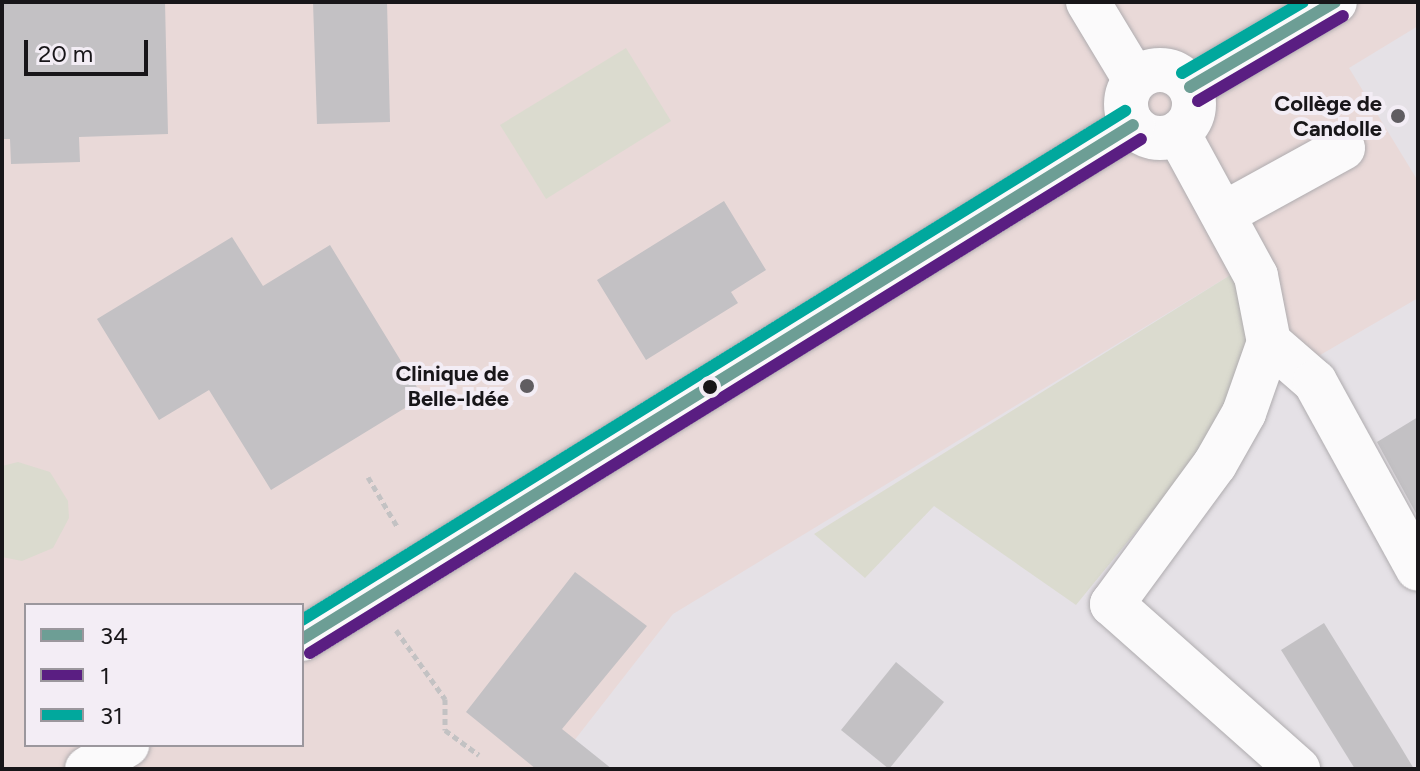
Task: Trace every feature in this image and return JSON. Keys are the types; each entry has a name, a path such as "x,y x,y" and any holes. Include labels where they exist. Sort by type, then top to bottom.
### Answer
{"street":[{"path":"1088,2 1135,80 1126,107 1133,125 1159,138 1178,133 1191,117 1190,87"},
{"path":"1190,87 1335,2"},
{"path":"1135,80 1167,70 1190,87"},
{"path":"304,638 1133,125"},
{"path":"1178,133 1256,276 1269,342 1244,413 1215,464 1112,604 1298,769"},
{"path":"1223,214 1343,148"},
{"path":"1269,342 1315,382 1418,569"},
{"path":"87,769 124,747"}],"path":[{"path":"368,477 405,540"},
{"path":"395,629 445,699 445,730 479,755"}],"shaded area":[{"name":"Clinique de Belle-Idée","path":"2,2 1418,2 1418,26 1349,68 1418,181 1418,298 1226,410 1232,274 673,614 552,769 2,769"},
{"path":"626,48 671,121 546,199 500,125"},
{"path":"1232,274 1249,334 1245,362 1205,447 1076,605 934,506 865,578 814,534"},
{"path":"18,462 50,472 68,501 69,518 53,548 22,561 2,557 2,466"}],"building":[{"path":"2,2 165,2 168,134 79,137 80,162 11,164 10,139 2,139"},
{"path":"313,2 387,2 390,122 317,124"},
{"path":"724,201 766,270 731,292 738,303 646,360 597,280"},
{"path":"232,237 263,286 330,245 423,397 271,490 209,390 159,420 97,319"},
{"path":"1418,417 1418,517 1377,442"},
{"path":"575,572 647,626 562,729 612,769 536,769 466,712"},
{"path":"1324,623 1414,769 1355,769 1281,650"},
{"path":"896,662 944,702 889,769 841,730"}],"transit line":[{"name":"31","path":"1182,73 1303,2"},
{"name":"34","path":"1190,87 1335,2"},
{"name":"1","path":"1198,101 1343,16"},
{"name":"31","path":"304,619 1125,111"},
{"name":"34","path":"304,638 1133,125"},
{"name":"1","path":"310,653 1141,139"}],"place":[{"name":"Collège de Candolle","path":"1398,116"},
{"name":"Clinique de Belle-Idée","path":"527,386"}]}
